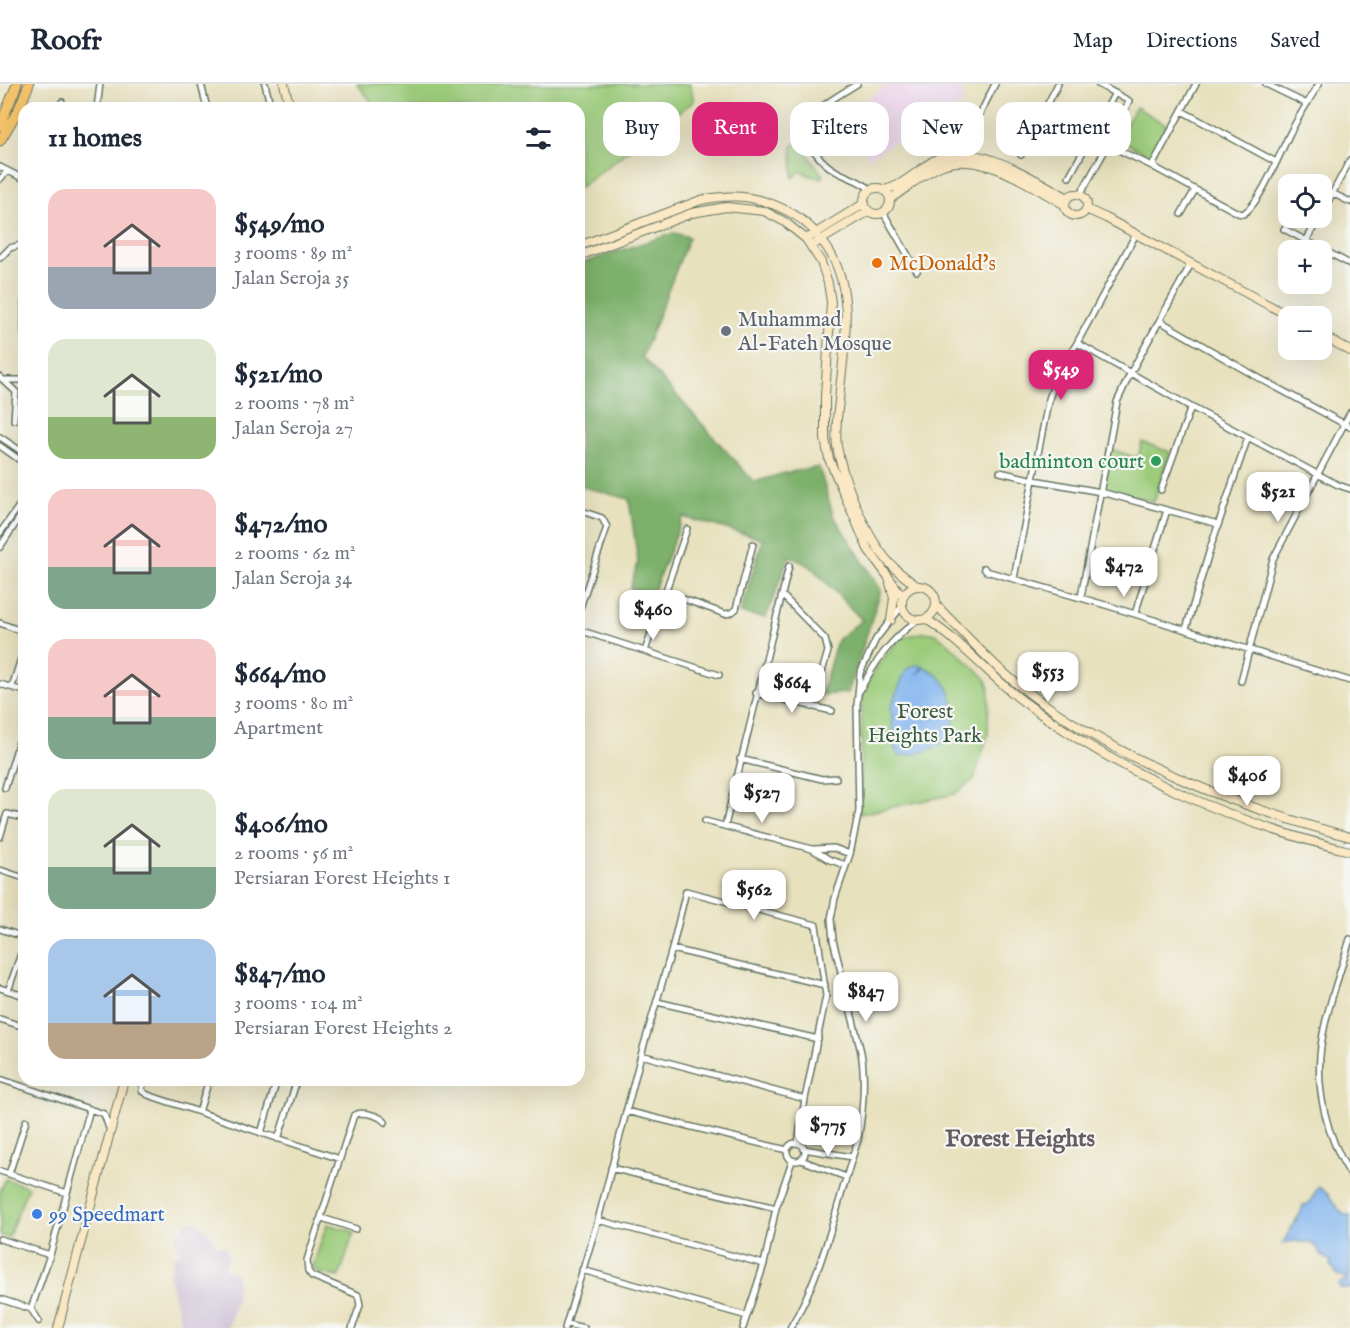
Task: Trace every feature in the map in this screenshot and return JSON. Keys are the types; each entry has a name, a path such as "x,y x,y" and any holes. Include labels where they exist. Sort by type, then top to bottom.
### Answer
{"main road":[{"path":"0,126 17,84"},
{"path":"22,102 28,84"},
{"path":"0,141 18,111"}],"street":[{"path":"98,102 99,84"},
{"path":"201,84 206,102"},
{"path":"265,84 270,102"},
{"path":"284,84 288,102"},
{"path":"857,84 824,106 806,122 804,129 824,164 831,170 865,184 871,190"},
{"path":"984,106 995,84"},
{"path":"1049,102 1058,84"},
{"path":"1098,84 1129,102"},
{"path":"1152,166 1196,84"},
{"path":"1266,84 1307,104"},
{"path":"1130,156 1238,213 1244,214 1248,212 1262,189 1319,84"},
{"path":"1069,177 1115,93"},
{"path":"1182,111 1276,162"},
{"path":"867,207 866,196 871,190 895,187 939,158 982,156 1001,163 1066,201"},
{"path":"1080,195 1102,156"},
{"path":"1350,160 1332,193 1350,202"},
{"path":"867,207 876,213 883,212 890,199 940,166 954,163 989,165 1066,201"},
{"path":"0,167 18,177"},
{"path":"0,179 7,172"},
{"path":"883,190 890,199"},
{"path":"1181,214 1195,190"},
{"path":"1074,195 1080,195 1085,200 1086,209 1082,214 1075,216 1067,211 1066,201 1074,195"},
{"path":"585,244 701,200 722,196 744,196 773,203 800,218 818,236 835,260 845,294 845,327 836,426 839,458 876,545 896,569 916,586 930,590 935,597 936,605 933,613 903,630 887,647 875,663 858,694"},
{"path":"585,254 692,213 726,207 764,211 785,222 808,243 821,261 831,302 825,396 825,439 829,459 868,549 903,597"},
{"path":"808,243 867,207"},
{"path":"1086,209 1278,310"},
{"path":"883,212 917,271"},
{"path":"1284,229 1304,240"},
{"path":"1014,578 1048,402 1057,375 1077,343 1136,234"},
{"path":"0,258 10,248 18,246"},
{"path":"1332,255 1350,264"},
{"path":"1081,597 1117,402 1131,372 1191,264"},
{"path":"1160,321 1350,427"},
{"path":"1332,341 1350,351"},
{"path":"1077,343 1338,486 1350,489"},
{"path":"2,378 18,379"},
{"path":"2,378 16,392 14,420"},
{"path":"1161,490 1191,406"},
{"path":"1241,681 1273,559 1350,413"},
{"path":"0,436 18,449"},
{"path":"1186,629 1218,524 1248,437"},
{"path":"0,446 18,459"},
{"path":"1000,472 1101,492 1218,524"},
{"path":"0,533 18,508"},
{"path":"1135,614 1167,510"},
{"path":"585,512 602,518 607,527 585,593"},
{"path":"0,547 18,520"},
{"path":"645,651 667,593 687,529"},
{"path":"667,593 725,614 731,613 736,609 753,544"},
{"path":"725,826 756,693 789,567"},
{"path":"984,568 986,571 1081,597 1350,681"},
{"path":"885,571 894,598 891,620"},
{"path":"789,1328 801,1310 812,1282 858,1140 862,1117 863,1066 833,940 831,919 835,898 850,854 859,811 857,705 860,673 876,639 902,606 903,597 908,590 916,586"},
{"path":"782,595 825,639 827,645 828,651 812,707"},
{"path":"936,605 1020,686 1098,739 1209,791 1269,813 1350,837"},
{"path":"902,606 906,614 940,628 1005,687 1098,751 1198,801 1236,817 1350,851"},
{"path":"0,623 18,630"},
{"path":"585,632 719,675"},
{"path":"12,687 18,668"},
{"path":"0,684 18,690"},
{"path":"756,693 832,711"},
{"path":"5,788 18,745"},
{"path":"740,759 822,779 836,778"},
{"path":"0,837 7,814 18,816"},
{"path":"705,822 812,849 846,866"},
{"path":"1334,847 1350,856"},
{"path":"812,849 834,848 850,854"},
{"path":"0,870 18,876"},
{"path":"585,1328 566,1326 598,1220 686,891 816,925 826,996 798,1143"},
{"path":"0,929 18,935"},
{"path":"1350,939 1325,1025 1319,1070 1325,1115 1339,1154 1350,1174"},
{"path":"672,949 825,985"},
{"path":"8,990 18,962"},
{"path":"0,988 18,994"},
{"path":"657,1002 818,1039"},
{"path":"0,1019 18,1025"},
{"path":"641,1055 805,1099"},
{"path":"0,1079 18,1085"},
{"path":"21,1086 104,1114"},
{"path":"58,1328 123,1086"},
{"path":"142,1086 142,1091 148,1095 340,1159"},
{"path":"199,1112 207,1086"},
{"path":"261,1133 275,1086"},
{"path":"278,1139 295,1086"},
{"path":"104,1114 119,1101"},
{"path":"31,1309 50,1255 90,1109"},
{"path":"626,1111 787,1150"},
{"path":"352,1328 360,1305 358,1295 312,1276 308,1271 307,1260 354,1115 358,1113 382,1119 385,1122"},
{"path":"104,1114 110,1133"},
{"path":"9,1174 26,1121"},
{"path":"798,1143 804,1149 852,1157"},
{"path":"792,1161 788,1157 787,1150 790,1145 798,1143"},
{"path":"801,1160 804,1149"},
{"path":"792,1161 801,1160 846,1177"},
{"path":"743,1328 764,1264 776,1208 792,1161"},
{"path":"611,1167 776,1208"},
{"path":"0,1171 67,1193"},
{"path":"322,1218 356,1229"},
{"path":"598,1220 764,1264"},
{"path":"0,1239 50,1255"},
{"path":"582,1270 747,1316"},
{"path":"0,1299 31,1309 39,1321"}],"shaded area":[{"path":"891,84 962,84 963,102 901,102 901,138 889,145 889,102 862,102"},
{"path":"188,1221 196,1221 210,1233 217,1245 226,1247 228,1257 224,1269 237,1275 236,1300 228,1328 182,1328 169,1276 174,1256 180,1252 175,1238"}],"green space":[{"path":"357,84 690,84 694,101 680,112 680,102 603,102 603,156 621,156 585,183 585,102 372,102"},
{"path":"1136,107 1167,125 1151,156 1131,146 1131,116"},
{"path":"792,156 809,156 824,175 822,178 801,171 793,178"},
{"path":"674,233 689,237 642,357 754,482 819,467 833,515 881,590 848,693 821,695 837,640 862,620 810,566 789,556 766,618 740,613 763,539 683,517 652,595 630,588 638,562 629,499 585,488 585,262"},
{"path":"1142,442 1170,452 1154,502 1103,488 1110,449 1138,458"},
{"name":"Forest Heights Park","path":"925,632 936,634 948,643 985,678 989,688 988,735 974,779 955,794 860,814 862,695 878,665 897,642 904,637"},
{"path":"6,1179 28,1187 8,1238 0,1235 0,1191"},
{"path":"327,1224 354,1232 339,1277 317,1272 313,1266"}],"water":[{"path":"914,665 923,666 917,674 925,667 938,676 951,693 954,708 953,725 950,737 939,745 919,753 900,756 894,747 891,707 906,670"},
{"path":"1318,1187 1344,1215 1350,1215 1350,1289 1340,1288 1339,1284 1345,1280 1345,1277 1338,1275 1330,1265 1331,1261 1322,1256 1317,1247 1310,1243 1293,1241 1282,1244 1303,1205 1309,1204"}],"place":[{"name":"McDonald's","path":"877,263"},
{"name":"Muhammad Al-Fateh Mosque","path":"726,331"},
{"name":"badminton court","path":"1156,461"},
{"name":"99 Speedmart","path":"37,1214"}],"district":[{"name":"Forest Heights","path":"1020,1138"}]}
